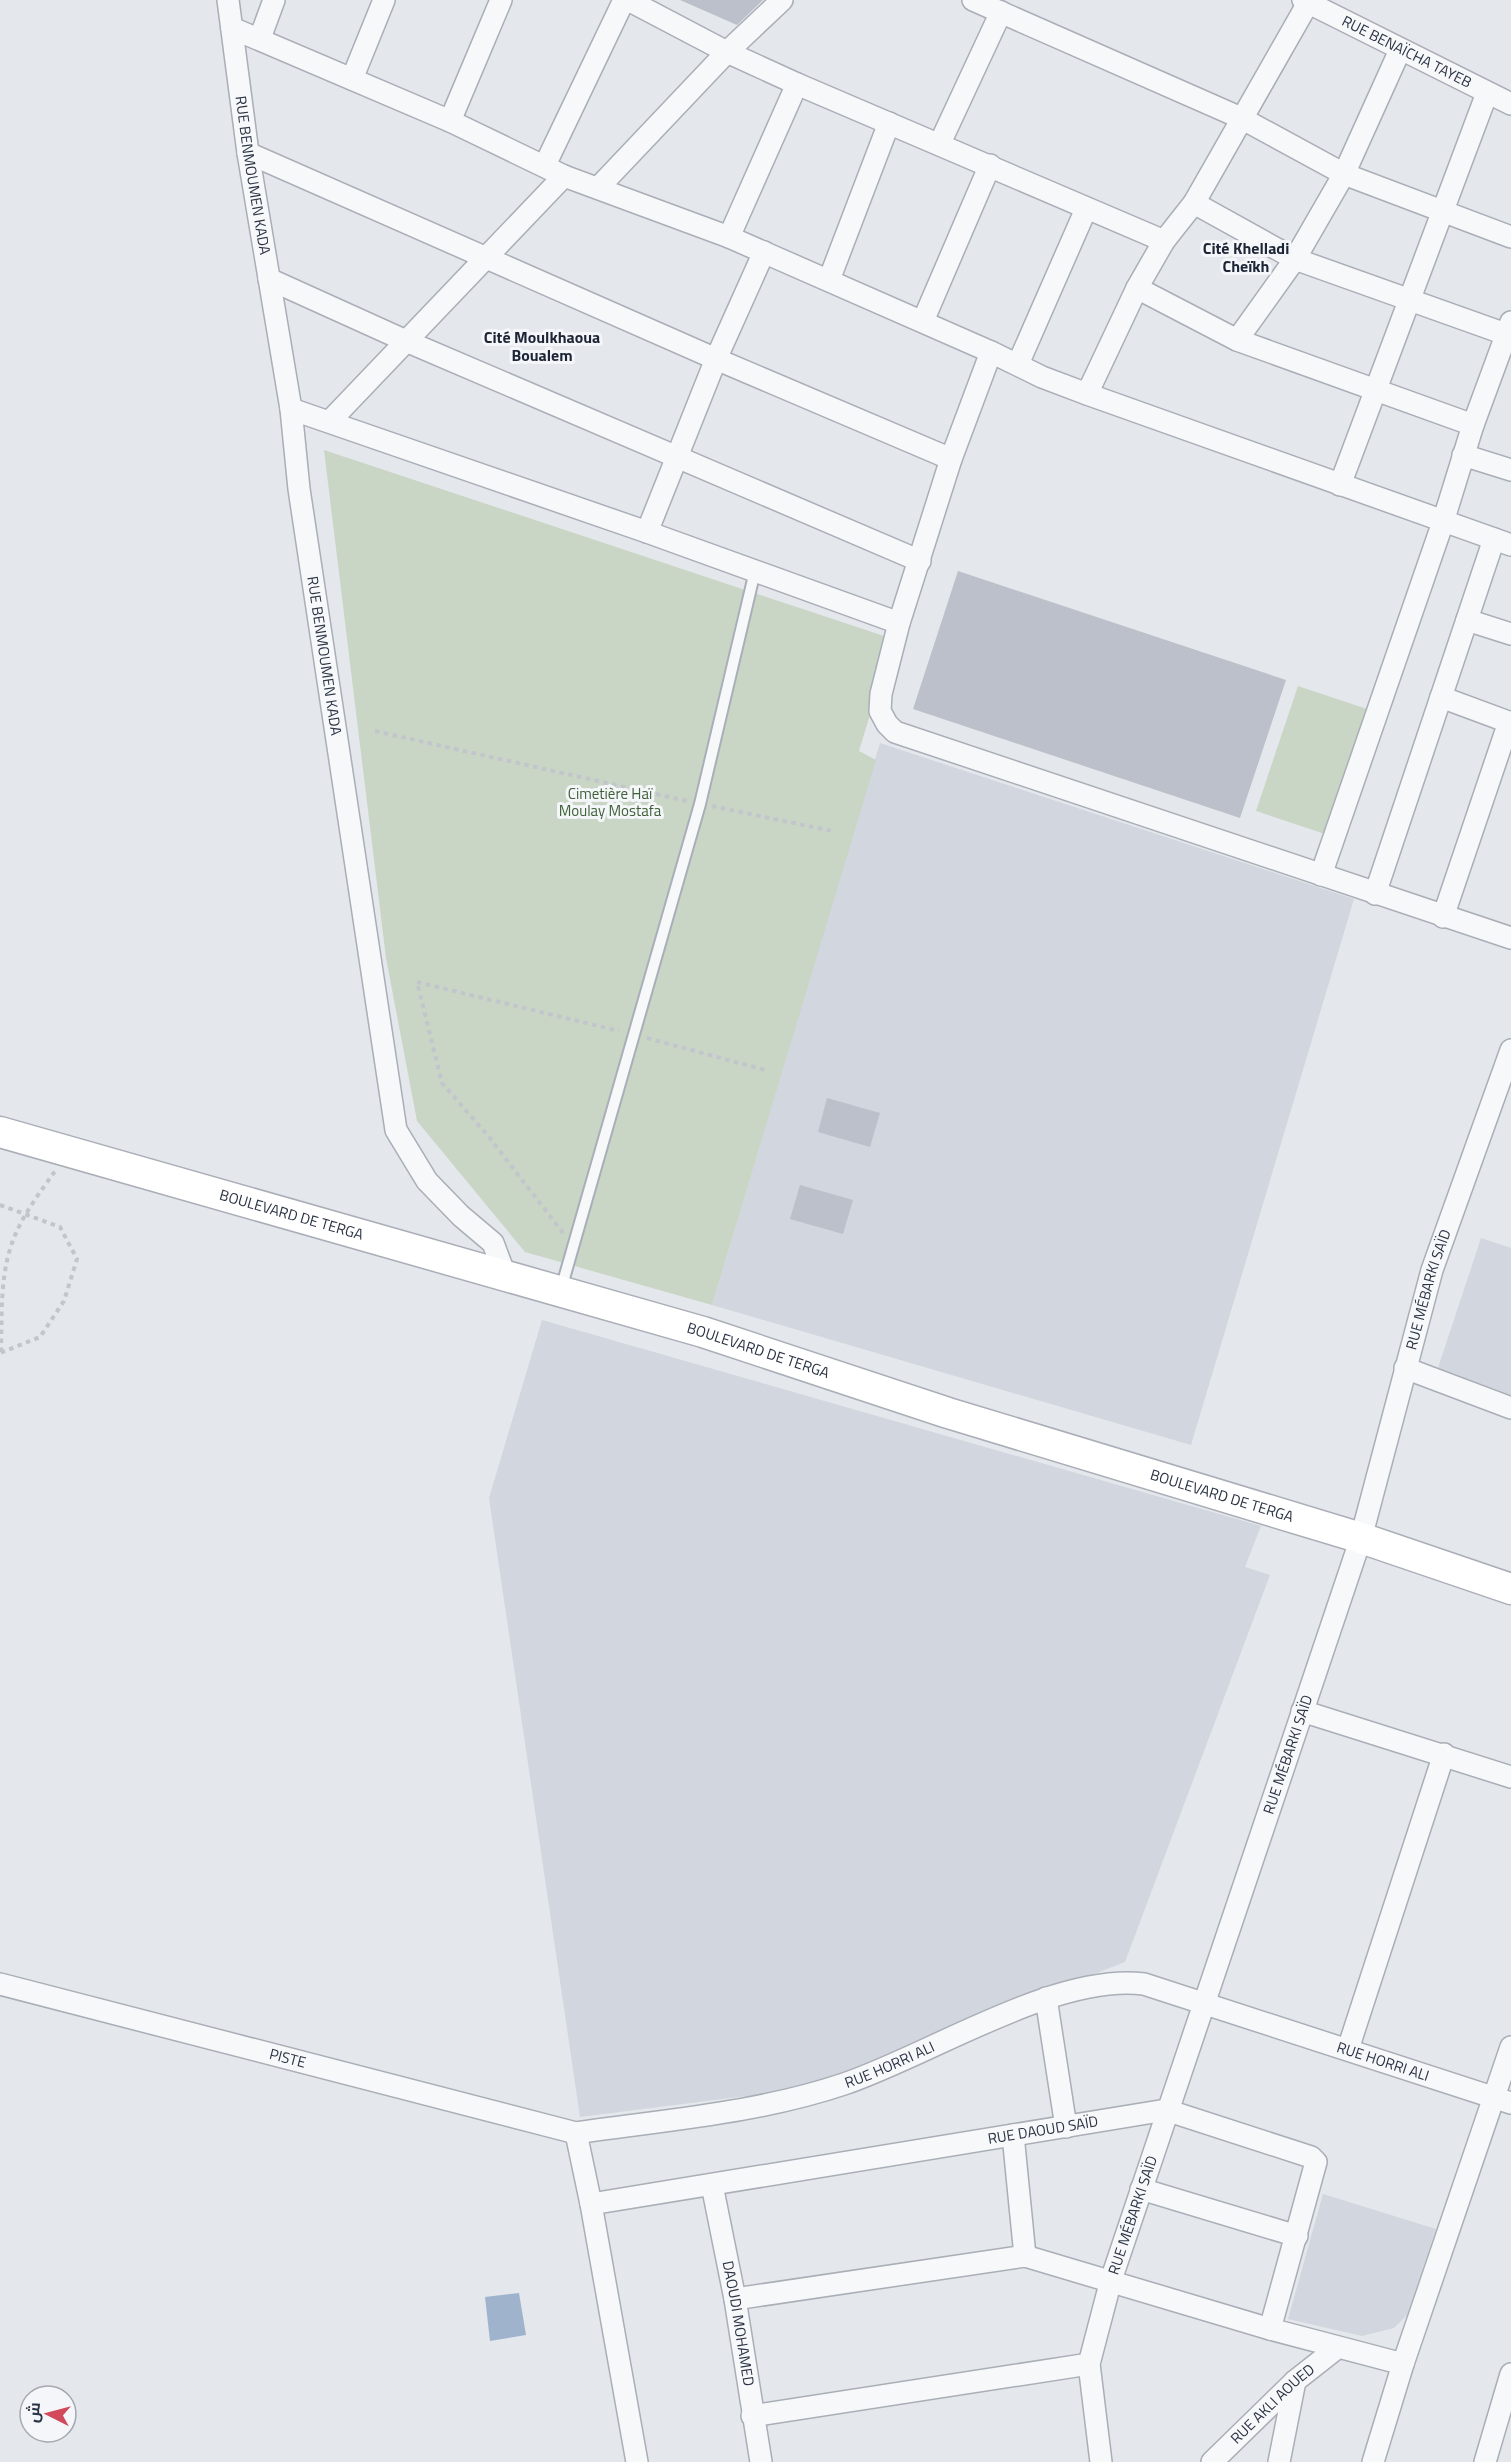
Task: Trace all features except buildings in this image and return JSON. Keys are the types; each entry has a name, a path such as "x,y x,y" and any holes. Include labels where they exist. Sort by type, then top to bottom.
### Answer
{"main road":[{"name":"BOULEVARD DE TERGA","path":"0,1132 703,1332 948,1413 1361,1538 1511,1589"}],"street":[{"name":"RUE BENMOUMEN KADA","path":"228,0 248,153 291,409 299,489 396,1130 427,1181 461,1216 493,1243 505,1275"},
{"path":"260,38 274,0"},
{"path":"352,79 384,0"},
{"path":"450,121 501,0"},
{"path":"544,165 626,0 727,52 797,84 940,143 1164,242"},
{"path":"598,188 727,52 782,0"},
{"path":"973,0 1241,118 1344,174 1442,213 1511,237"},
{"path":"1087,394 1137,288 1164,242 1194,203 1306,1"},
{"name":"RUE BENAÏCHA TAYEB","path":"1306,1 1511,104"},
{"path":"940,143 1001,12"},
{"path":"232,28 450,121 564,176 729,237 829,280 1018,364 1042,377 1503,542 1467,620 1375,894"},
{"path":"1237,340 1295,259 1344,174 1400,50"},
{"path":"729,237 797,84"},
{"path":"1341,485 1486,93"},
{"path":"829,280 889,123"},
{"path":"248,153 716,359 951,459"},
{"path":"923,321 990,165"},
{"path":"330,421 564,176"},
{"path":"1194,203 1295,259 1510,331 1473,425 1443,522 1321,875"},
{"path":"1018,364 1086,209"},
{"path":"647,532 716,359 764,252"},
{"path":"269,279 676,458 920,561"},
{"path":"1137,288 1237,340 1473,425"},
{"path":"991,352 951,459 899,623 881,694 880,711 887,724 895,732 1511,938"},
{"path":"291,409 647,532 899,623"},
{"path":"1463,455 1511,470"},
{"path":"1467,620 1511,634"},
{"path":"1441,697 1510,723 1443,917"},
{"name":"RUE MÉBARKI SAÏD","path":"1101,2462 1089,2364 1111,2280 1166,2110 1361,1538 1432,1270 1511,1050"},
{"path":"1405,1368 1511,1408"},
{"path":"1302,1711 1444,1754 1511,1778"},
{"path":"1348,2049 1444,1754"},
{"name":"RUE HORRI ALI","path":"576,2133 753,2107 803,2097 846,2083 1046,1998 1126,1982 1144,1984 1502,2100"},
{"name":"PISTE","path":"0,1984 576,2133"},
{"path":"1046,1998 1066,2127"},
{"path":"1372,2462 1403,2364 1502,2100 1511,2047"},
{"name":"RUE DAOUD SAÏD","path":"591,2204 1166,2110 1314,2159 1316,2167 1270,2329"},
{"path":"576,2133 591,2204 637,2462"},
{"path":"1013,2135 1025,2256"},
{"name":"DAOUDI MOHAMED","path":"712,2184 735,2299 761,2462"},
{"path":"1141,2188 1297,2236"},
{"path":"735,2299 1025,2256 1336,2348 1403,2364"},
{"name":"RUE AKLI AOUED","path":"1212,2462 1295,2381 1336,2348"},
{"path":"752,2416 1089,2364"},
{"path":"1485,2462 1511,2374"},
{"path":"1279,2462 1295,2381"}],"lane":[{"path":"561,1293 700,804 755,571"}],"path":[{"path":"375,731 700,804 832,831"},
{"path":"574,1246 546,1214 489,1137 442,1083 417,982 634,1035 765,1070"},
{"path":"0,1205 26,1214 60,1227 77,1259 64,1301 40,1337 1,1352 3,1284 11,1245 26,1214 68,1152"}],"shaded area":[{"path":"880,743 1354,899 1191,1445 712,1305"},
{"path":"1481,1238 1511,1248 1511,1396 1437,1371"},
{"path":"542,1320 1261,1526 1245,1567 1270,1575 1125,1962 802,2089 580,2117 489,1498"},
{"path":"1323,2194 1436,2229 1407,2315 1394,2328 1362,2336 1288,2319"}],"green space":[{"name":"Cimetière Haï Moulay Mostafa","path":"324,450 893,639 859,751 876,760 712,1305 525,1252 417,1121 386,958"},
{"path":"1298,686 1385,715 1343,840 1256,811"}],"water":[{"path":"519,2293 526,2335 490,2341 485,2297"}],"district":[{"name":"Cité Khelladi Cheïkh","path":"1246,257"},
{"name":"Cité Moulkhaoua Boualem","path":"542,346"}]}
